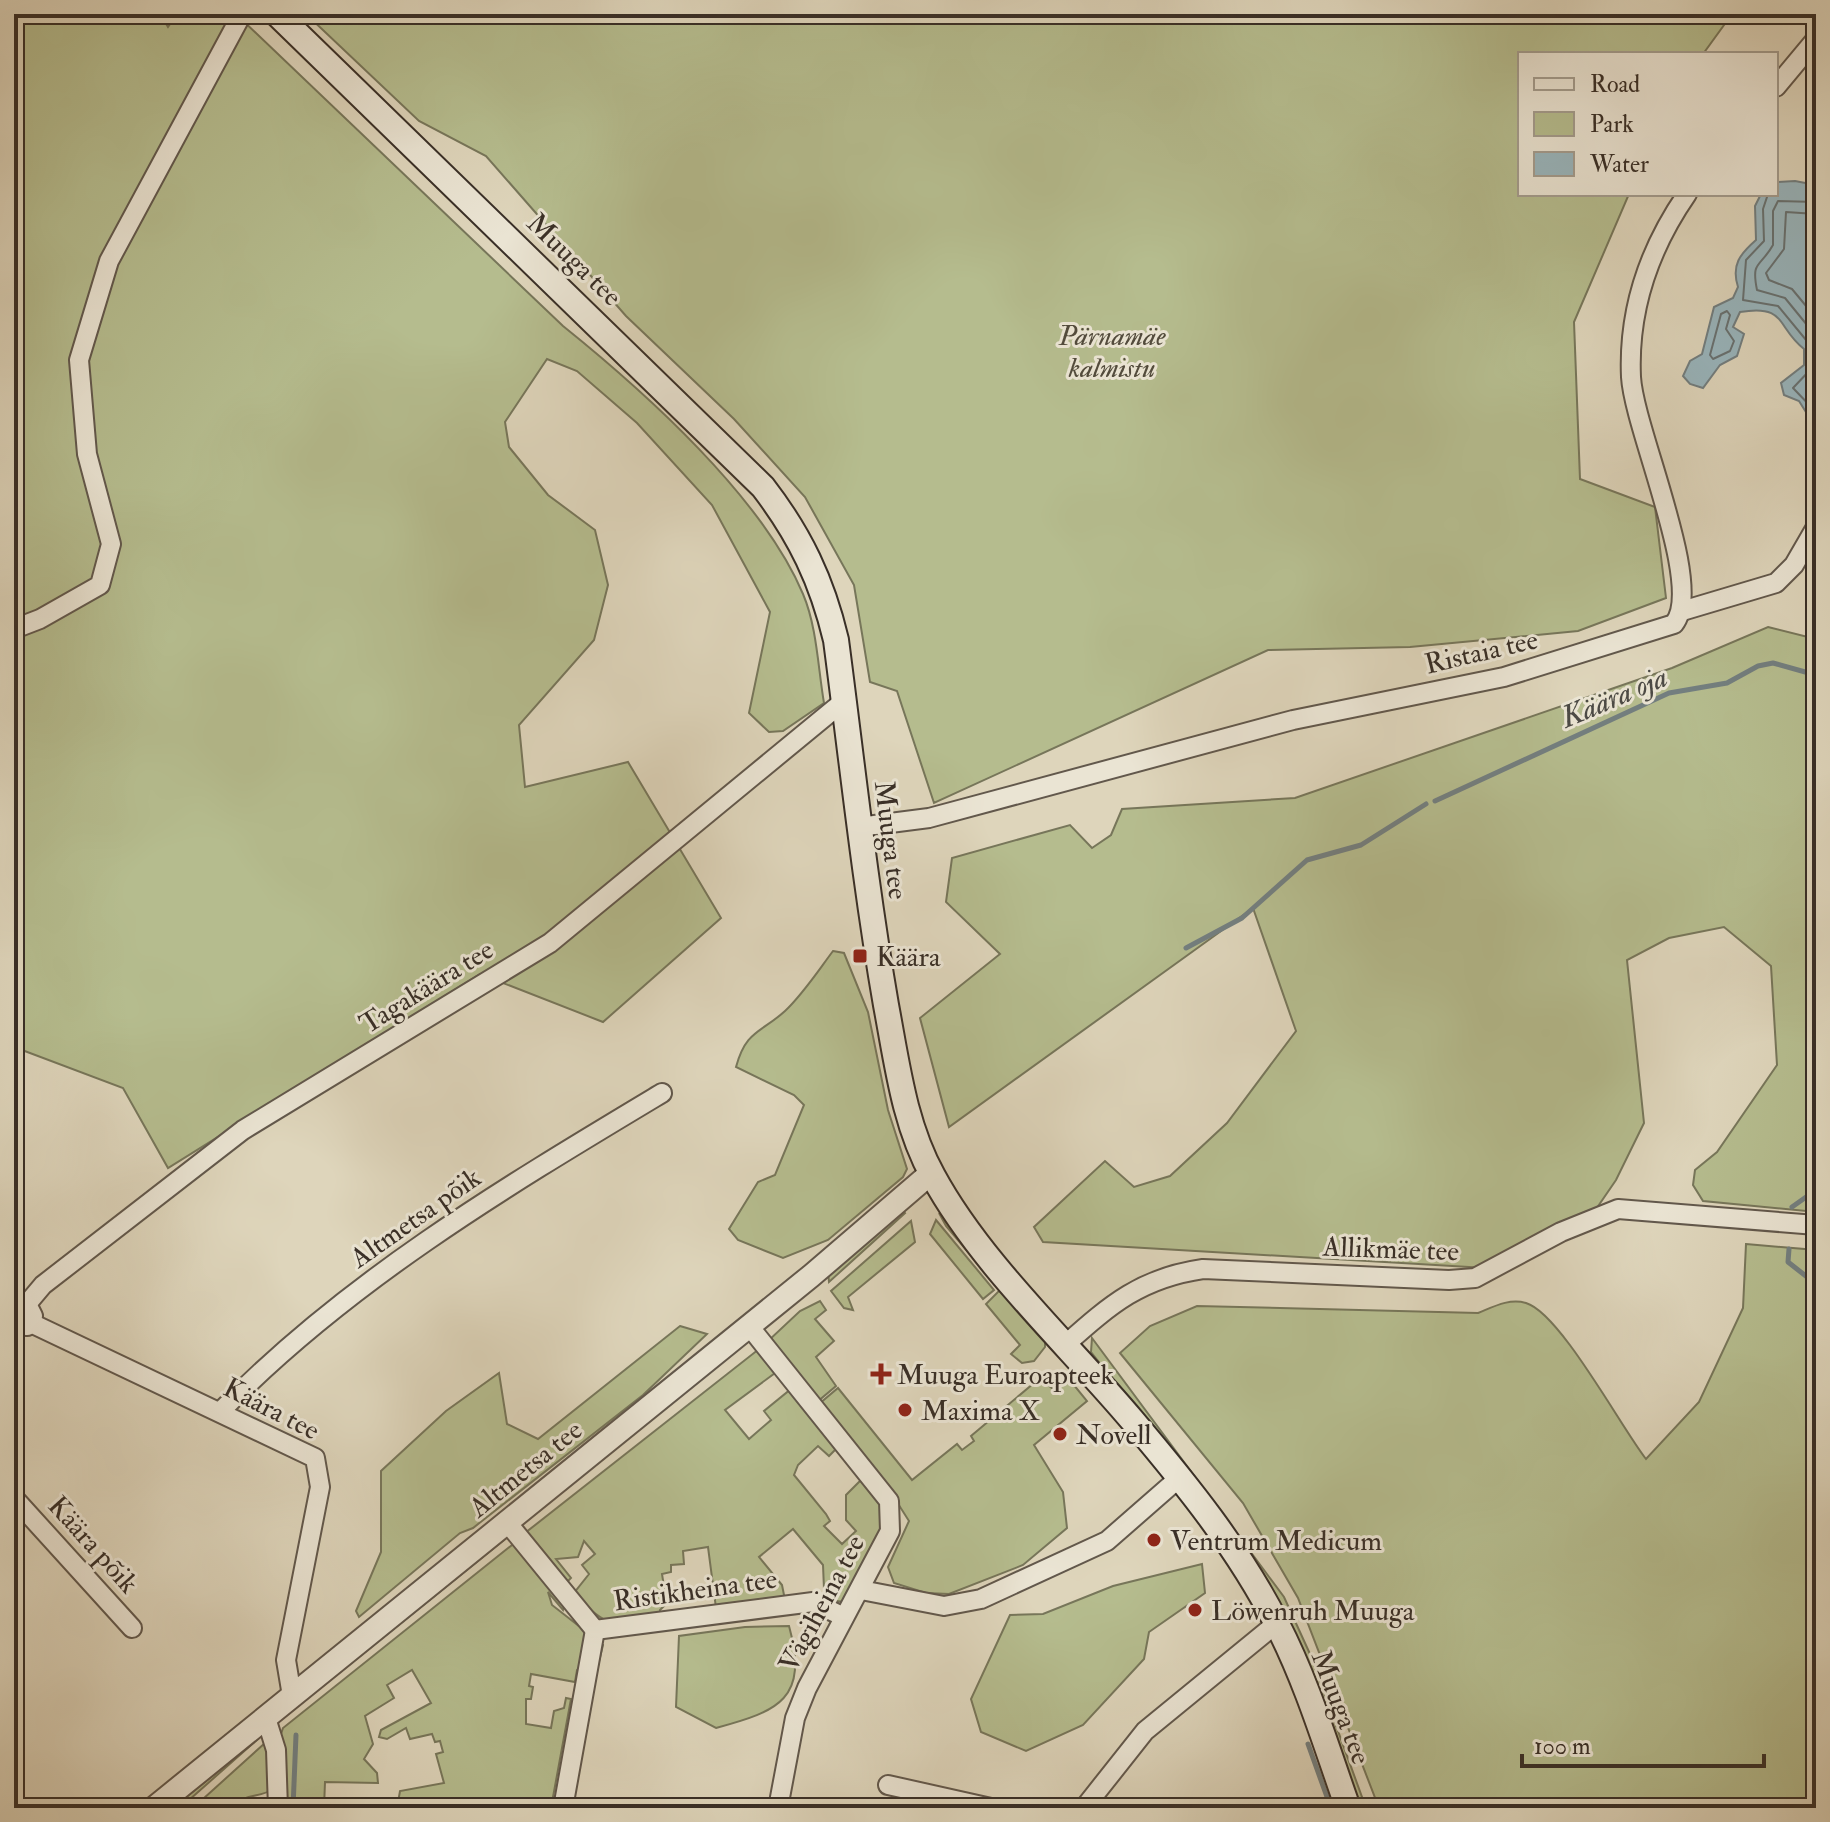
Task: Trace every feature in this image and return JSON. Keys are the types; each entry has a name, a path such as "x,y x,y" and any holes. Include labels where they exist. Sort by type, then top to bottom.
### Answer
{"main road":[{"name":"Muuga tee","path":"277,14 763,487 804,544 826,596 900,1081 911,1126 931,1173 989,1254 1179,1478 1229,1543 1277,1623 1308,1693 1348,1808"}],"street":[{"path":"18,626 40,619 100,585 111,544 87,454 79,360 109,261 242,14"},
{"path":"1778,85 1816,39"},
{"path":"1682,611 1675,542 1635,406 1632,349 1638,300 1647,267 1686,196"},
{"name":"Ristaia tee","path":"859,827 929,818 1293,720 1504,677 1674,624 1682,611 1776,583 1794,565 1816,527"},
{"name":"Tagakäära tee","path":"21,1314 43,1285 243,1130 550,943 844,701"},
{"name":"Altmetsa põik","path":"220,1412 244,1386 375,1279 490,1196 662,1093"},
{"name":"Altmetsa tee","path":"154,1808 749,1326 931,1173"},
{"name":"Allikmäe tee","path":"1066,1344 1143,1283 1180,1272 1203,1269 1449,1280 1475,1278 1561,1232 1618,1209 1816,1225"},
{"name":"Käära tee","path":"21,1314 315,1458 320,1469 320,1487 286,1660 292,1696"},
{"name":"Vägiheina tee","path":"749,1326 889,1501 890,1531 795,1718 778,1808"},
{"path":"861,1590 944,1606 981,1599 1107,1541 1179,1478"},
{"name":"Käära põik","path":"14,1498 132,1628"},
{"name":"Ristikheina tee","path":"506,1521 595,1630 813,1602 844,1617"},
{"path":"1091,1803 1145,1731 1277,1623"},
{"path":"563,1808 595,1630"},
{"path":"266,1718 277,1759 278,1808"},
{"path":"888,1785 991,1808"}],"green space":[{"path":"14,14 160,14 168,27 177,14 236,14 563,326 664,414 731,484 784,557 803,594 811,620 824,703 783,731 769,732 749,713 770,612 712,505 637,423 577,371 547,359 505,422 509,447 548,495 595,530 608,585 594,640 519,725 525,787 628,762 721,918 603,1022 480,974 168,1168 123,1088 14,1047"},
{"name":"Pärnamäe kalmistu","path":"306,14 1732,14 1704,52 1518,52 1518,196 1628,196 1574,322 1580,479 1655,507 1666,598 1578,631 1410,647 1268,650 934,803 897,691 870,682 854,585 805,497 734,419 626,316 486,156 419,121"},
{"path":"1768,627 1816,639 1816,1212 1703,1201 1693,1185 1695,1170 1717,1152 1777,1065 1771,966 1724,927 1669,938 1627,960 1644,1123 1616,1180 1592,1215 1503,1269 1043,1242 1034,1227 1105,1161 1134,1187 1170,1176 1227,1123 1296,1031 1253,908 949,1127 920,1018 1000,954 946,902 952,858 1070,825 1092,848 1111,835 1122,809 1295,798 1672,668"},
{"path":"833,951 844,953 868,1012 888,1110 907,1169 903,1177 828,1240 783,1258 738,1240 729,1229 758,1182 775,1175 804,1105 794,1095 736,1067 744,1046 755,1033 792,1004"},
{"path":"902,1209 905,1213 829,1282 828,1272"},
{"path":"939,1213 1045,1339 1045,1347 1034,1361 1022,1363 1011,1354 1020,1345 986,1304 1000,1290 946,1226"},
{"path":"936,1220 994,1290 983,1299 930,1234"},
{"path":"911,1221 915,1242 848,1297 853,1310 844,1308 831,1291"},
{"path":"1746,1244 1816,1250 1816,1808 1379,1808 1298,1598 1243,1503 1120,1353 1150,1326 1197,1306 1478,1313 1507,1302 1526,1303 1540,1311 1556,1327 1646,1459 1699,1402 1743,1308"},
{"path":"820,1301 826,1310 815,1319 834,1341 816,1357 836,1386 817,1402 768,1341 800,1311"},
{"path":"680,1326 707,1334 643,1395 473,1528 460,1533 359,1617 356,1611 381,1552 381,1471 446,1411 499,1373 507,1424 538,1439"},
{"path":"1092,1338 1284,1597 1310,1654 1366,1808 1357,1808 1208,1500 1091,1352"},
{"path":"759,1349 777,1369 775,1373 725,1410 749,1439 771,1420 764,1411 791,1389 839,1446 829,1456 818,1446 798,1465 794,1475 826,1514 830,1521 824,1526 842,1544 856,1531 846,1520 846,1495 865,1476 888,1519 844,1602 829,1600 824,1589 823,1565 793,1529 759,1557 782,1585 785,1600 716,1608 708,1547 683,1551 684,1564 671,1565 671,1572 662,1574 665,1593 661,1594 667,1603 660,1610 659,1618 620,1622 603,1619 574,1593 589,1574 582,1565 595,1554 584,1541 578,1557 556,1559 571,1578 567,1582 525,1533"},
{"path":"1040,1378 1055,1391 1069,1379 1087,1401 1034,1445 1063,1492 1067,1528 1023,1565 949,1594 926,1593 894,1583 888,1567 909,1521 890,1491 819,1404 838,1388 912,1480 957,1444 962,1450 974,1441 971,1436"},
{"path":"509,1536 283,1718 501,1537"},
{"path":"517,1541 565,1603 563,1610 548,1592 552,1605 603,1645 598,1666 577,1670 575,1682 531,1674 529,1686 533,1687 531,1699 526,1699 526,1724 551,1728 554,1711 564,1708 566,1698 571,1699 551,1808 397,1808 400,1791 444,1783 436,1754 443,1752 440,1741 435,1742 432,1734 410,1739 406,1728 387,1739 379,1737 381,1730 431,1703 412,1670 387,1685 394,1698 365,1716 373,1744 364,1759 377,1773 378,1783 325,1782 324,1808 281,1808 280,1737 283,1728"},
{"path":"1202,1564 1205,1593 1149,1632 1144,1659 1083,1725 1026,1751 981,1732 971,1699 1010,1615 1043,1614 1113,1586"},
{"path":"789,1626 795,1670 784,1698 772,1708 716,1728 676,1707 679,1636 745,1627"},
{"path":"259,1738 180,1808 172,1808"},
{"path":"265,1743 270,1746 274,1789 240,1800 235,1803 239,1808 193,1808"}],"water":[{"path":"1778,182 1816,185 1816,428 1799,401 1784,395 1781,383 1804,365 1804,349 1774,314 1755,310 1740,312 1733,327 1744,334 1737,356 1720,365 1703,388 1690,384 1683,376 1690,361 1702,354 1714,307 1733,298 1738,287 1736,266 1741,255 1756,240 1755,206 1760,196 1778,196"}],"waterway":[{"name":"Käära oja","path":"1435,801 1669,693 1727,683 1758,666 1773,663 1816,675"},
{"name":"Käära oja","path":"1186,948 1242,918 1307,860 1361,845 1426,804"},
{"name":"Käära oja","path":"1792,1207 1816,1190"},
{"name":"Käära oja","path":"1789,1249 1788,1262 1816,1284"},
{"path":"293,1808 296,1735"},
{"path":"1308,1744 1331,1808"}],"place":[{"name":"Käära","path":"860,956"},
{"name":"Muuga Euroapteek","path":"881,1374"},
{"name":"Maxima X","path":"905,1410"},
{"name":"Novell","path":"1060,1434"},
{"name":"Ventrum Medicum","path":"1154,1540"},
{"name":"Löwenruh Muuga","path":"1195,1610"}]}
